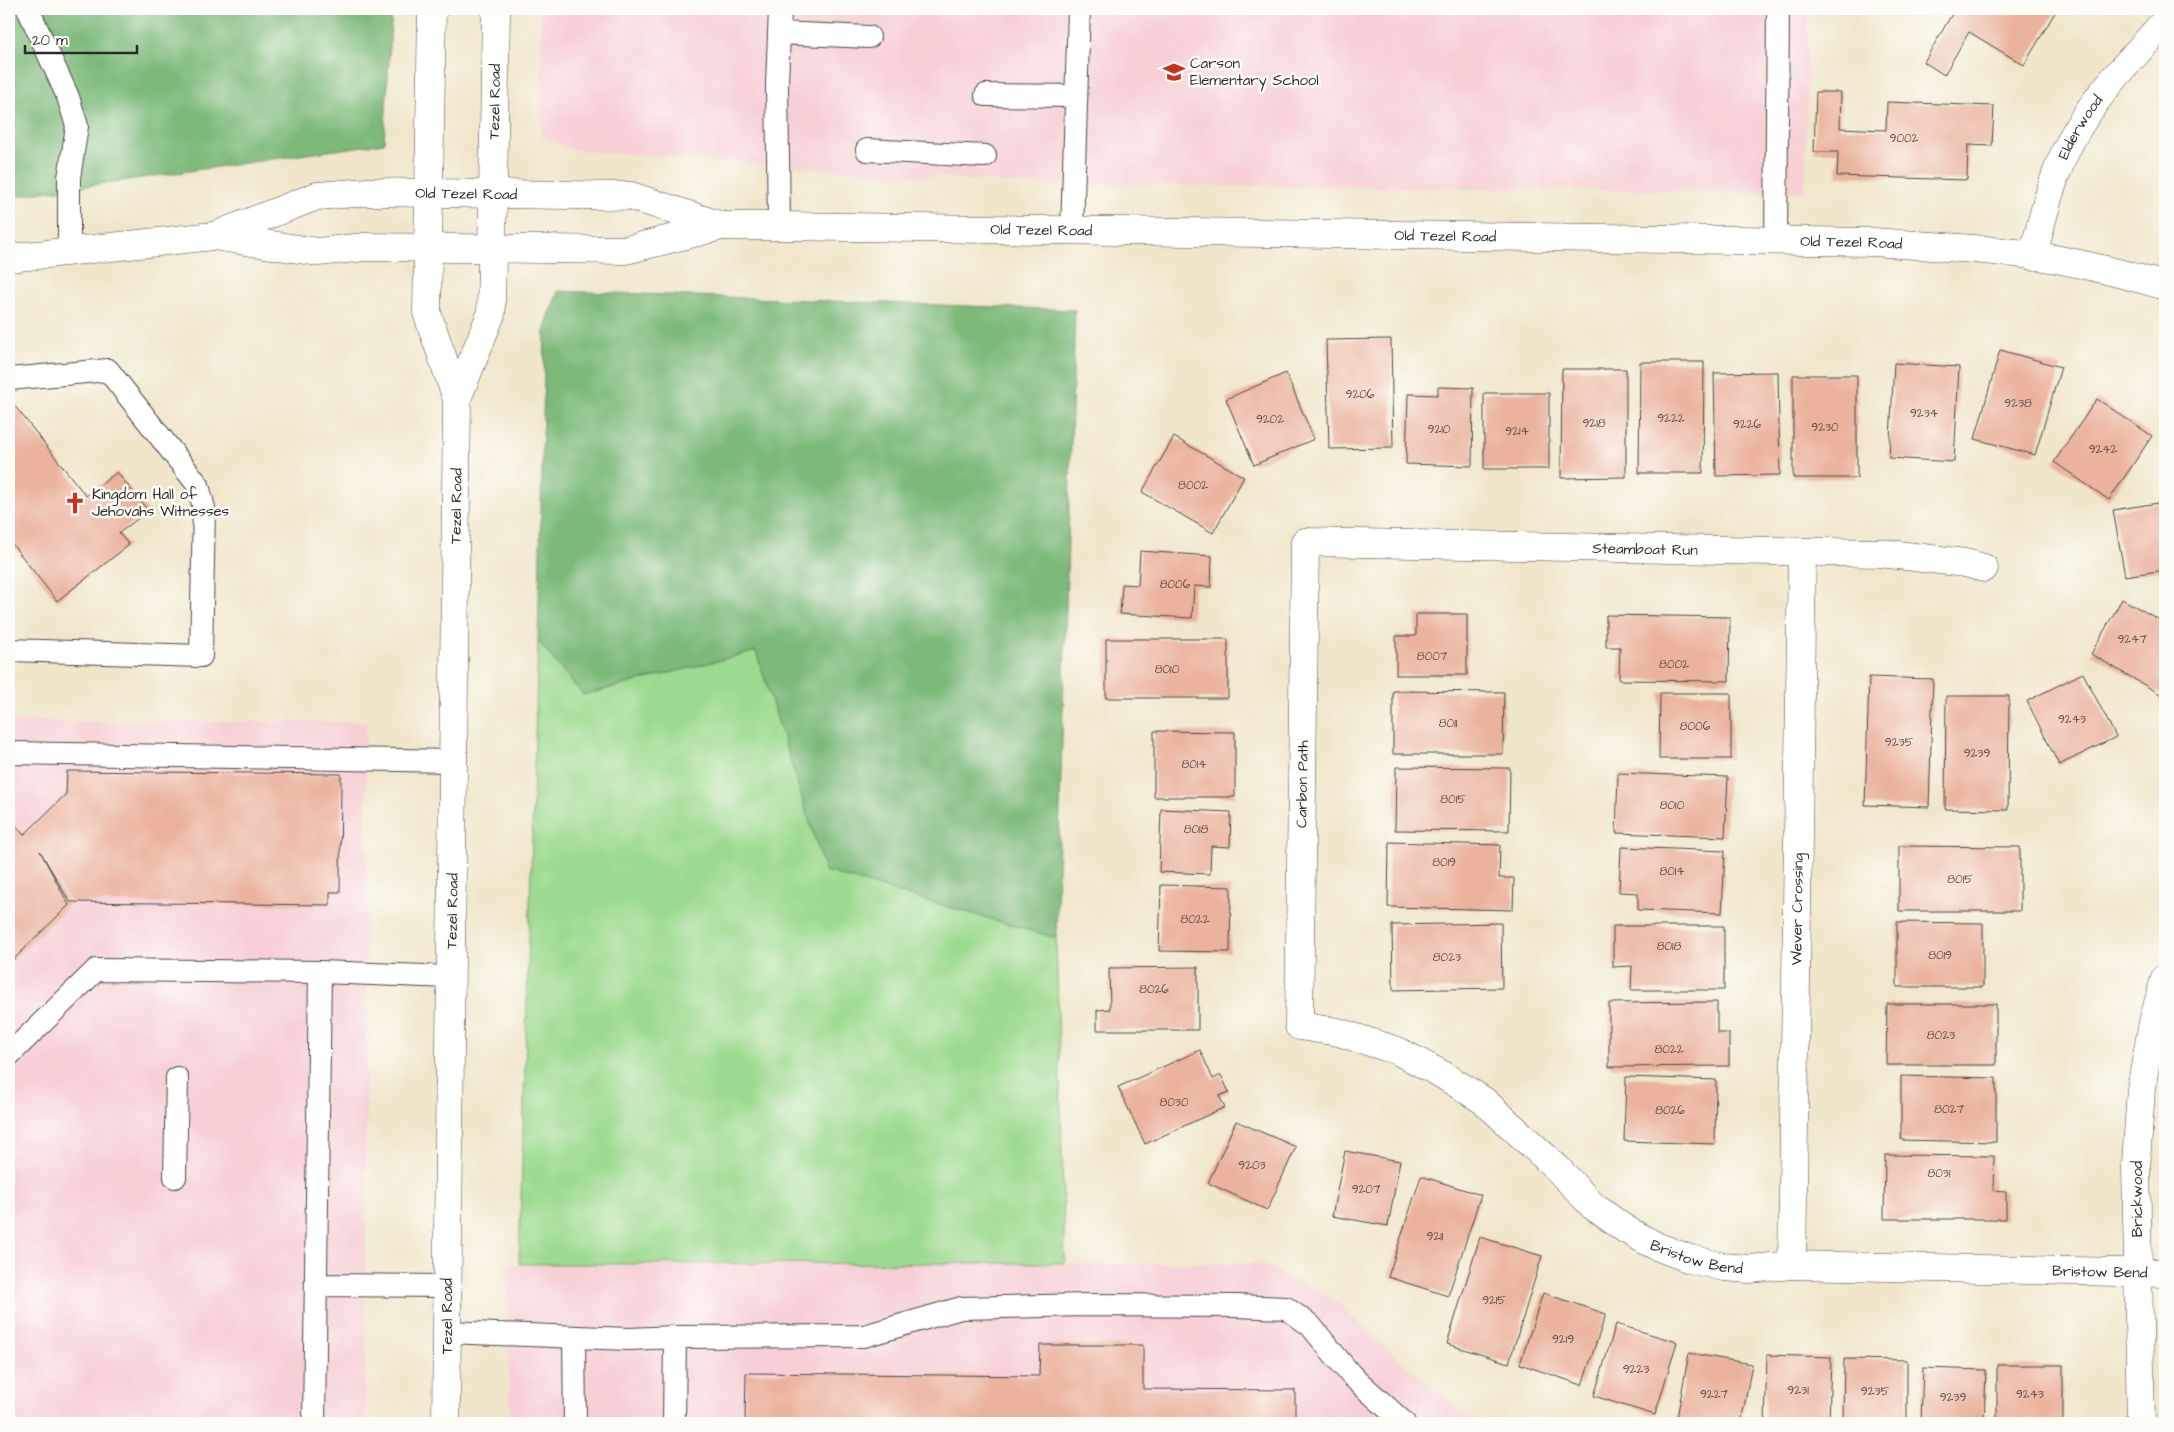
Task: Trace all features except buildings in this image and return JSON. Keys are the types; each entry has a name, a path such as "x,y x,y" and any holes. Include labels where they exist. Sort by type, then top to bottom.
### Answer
{"street":[{"name":"Tezel Road","path":"432,9 427,313 457,399 446,1423"},
{"name":"Tezel Road","path":"457,399 491,314 496,9"},
{"name":"Elderwood","path":"2033,256 2052,184 2071,140 2098,98 2165,22"},
{"name":"Old Tezel Road","path":"9,258 213,236 317,196 368,192 631,196 722,226"},
{"name":"Old Tezel Road","path":"213,236 318,252 365,247 626,250 722,226 1872,242 1979,249 2033,256 2105,269 2165,286"},
{"name":"Steamboat Run","path":"1305,542 1881,553 1965,563 1984,568"},
{"name":"Carbon Path","path":"1299,1026 1305,542"},
{"name":"Wever Crossing","path":"1792,1265 1802,552"},
{"name":"Brickwood","path":"2141,1423 2136,1164 2141,1089 2153,1022 2165,978"},
{"name":"Bristow Bend","path":"1299,1026 1338,1032 1398,1051 1443,1075 1484,1101 1556,1167 1593,1206 1626,1229 1656,1246 1690,1259 1724,1267 1749,1269 1792,1265 2165,1273"}],"lane":[{"path":"28,9 68,97 76,126 69,178 69,252"},
{"path":"779,226 778,84 780,9"},
{"path":"1072,231 1079,9"},
{"path":"1776,241 1778,9"},
{"path":"780,33 869,37"},
{"path":"986,95 1076,96"},
{"path":"867,150 985,156"},
{"path":"9,379 108,370 198,485 204,508 201,656 9,650"},
{"path":"9,753 453,761"},
{"path":"9,1055 96,970 320,972 451,977"},
{"path":"314,1423 320,972"},
{"path":"175,1178 177,1078"},
{"path":"317,1284 447,1286"},
{"path":"447,1332 629,1339 864,1336 961,1308 1098,1305 1286,1308 1310,1326 1351,1375 1404,1423"},
{"path":"574,1337 575,1423"},
{"path":"674,1423 675,1337"}],"shaded area":[{"name":"Carson Elementary School","path":"541,9 1808,9 1805,192 1025,184 575,150 541,135"},
{"path":"9,721 366,722 366,1423 9,1423"},
{"path":"1260,1263 1338,1302 1378,1341 1436,1391 1477,1423 510,1423 506,1265"}],"green space":[{"path":"9,9 392,9 384,143 9,197"},
{"path":"558,291 1075,310 1056,938 825,871 756,651 583,695 538,641 545,327"},
{"path":"538,641 583,695 756,651 825,871 1056,938 1065,1263 519,1264"}],"place":[{"name":"Carson Elementary School","path":"1174,72"},
{"name":"Kingdom Hall of Jehovahs Witnesses","path":"75,503"}]}
